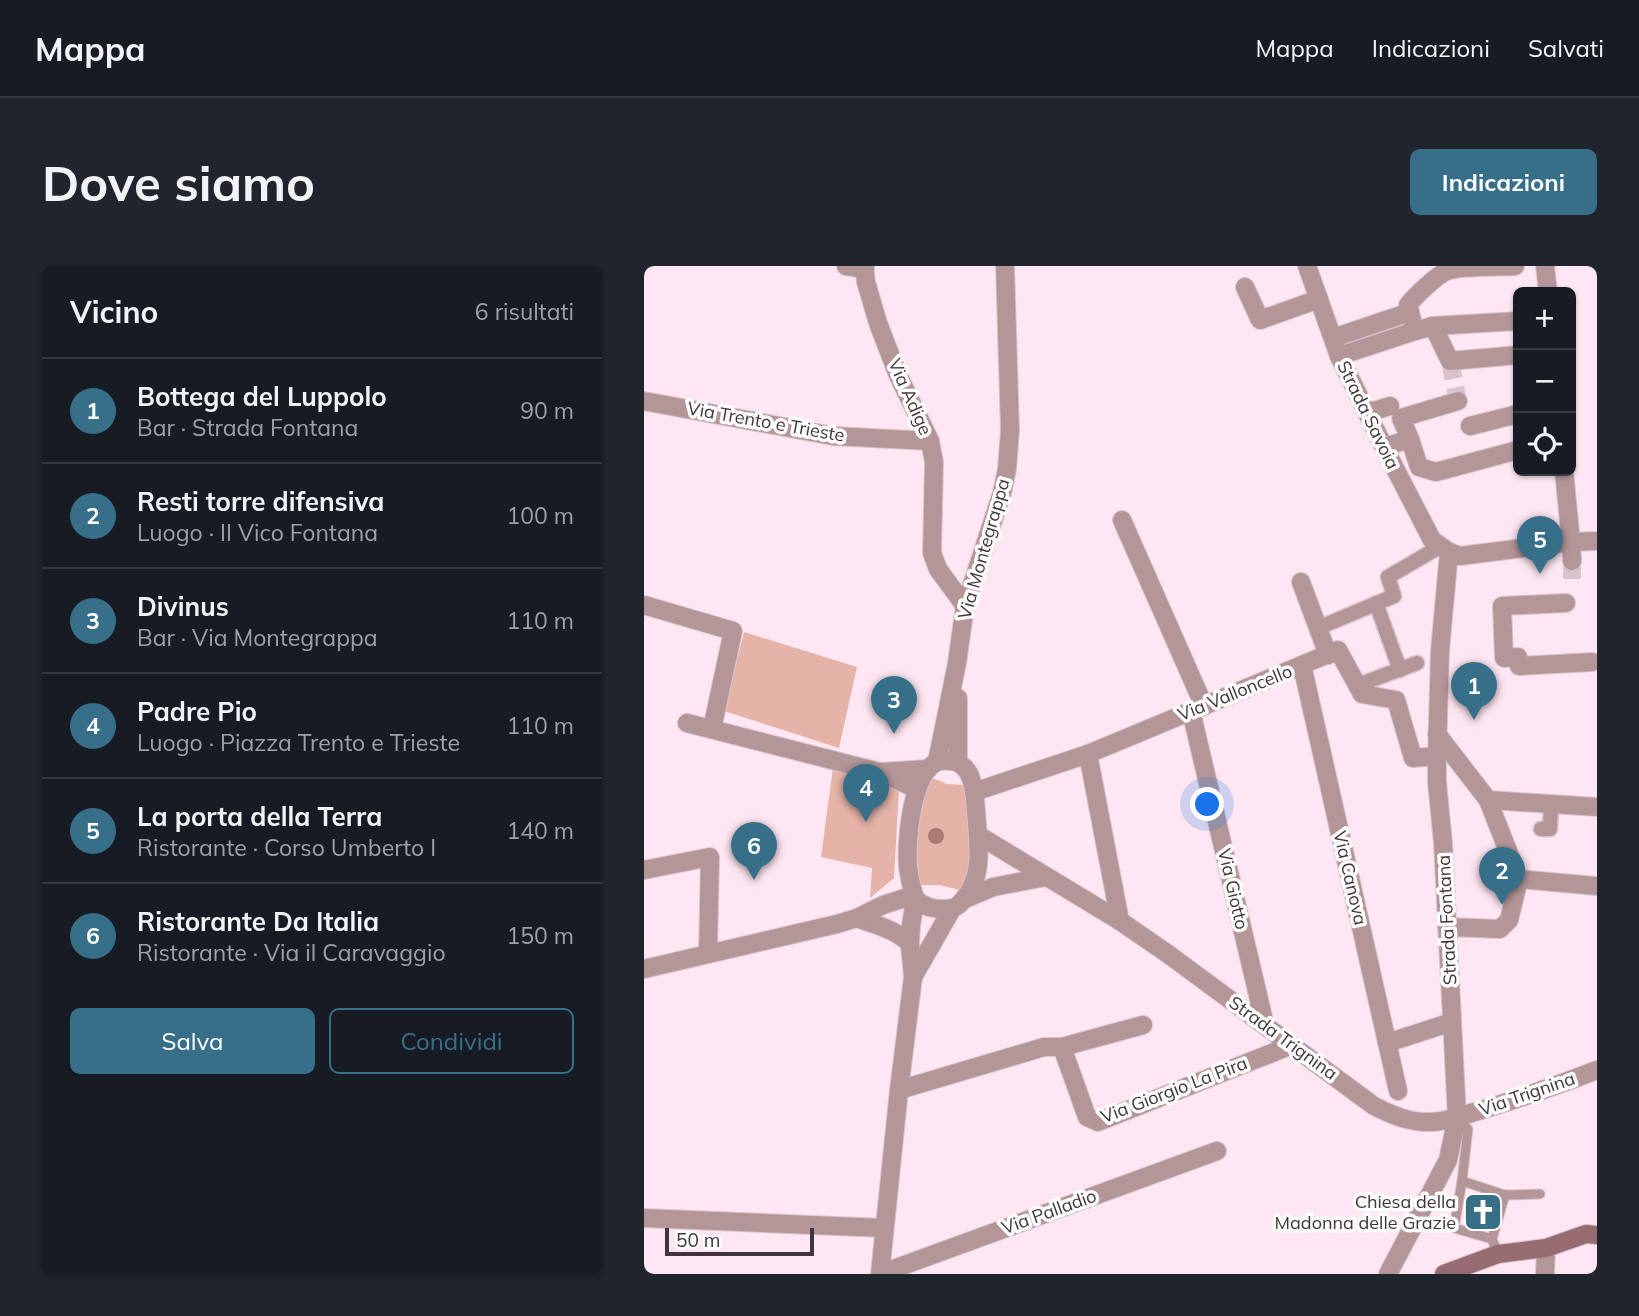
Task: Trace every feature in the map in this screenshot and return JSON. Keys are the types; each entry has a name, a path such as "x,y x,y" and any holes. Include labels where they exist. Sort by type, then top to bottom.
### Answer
{"main road":[{"path":"1444,1274 1495,1247 1546,1248 1586,1234 1597,1235"}],"street":[{"path":"846,266 864,268"},
{"name":"Via Montegrappa","path":"913,891 908,853 910,817 918,789 932,766 957,663 965,606 1002,493 1009,448 1005,266"},
{"name":"Strada Savoia","path":"1307,266 1339,356 1433,540 1445,549"},
{"path":"1513,355 1450,361 1410,312 1408,305 1416,295 1447,271 1516,266"},
{"path":"1545,266 1547,287"},
{"name":"Via Adige","path":"864,268 888,349 930,441 934,462 932,552 938,569 965,606"},
{"path":"1245,287 1260,320 1319,299"},
{"path":"1333,338 1410,312"},
{"path":"1339,356 1423,329 1513,321"},
{"name":"Via Trento e Trieste","path":"644,401 833,436 930,441"},
{"path":"1458,401 1401,418 1419,467 1436,472 1513,451"},
{"path":"1367,413 1390,406"},
{"path":"1470,426 1513,415"},
{"path":"1384,447 1410,439"},
{"path":"1564,476 1572,561"},
{"name":"Via Giotto","path":"1122,520 1198,709 1265,1025"},
{"path":"1318,628 1394,596 1388,578 1445,549 1460,556 1597,541"},
{"name":"Strada Fontana","path":"1388,1274 1448,1160 1457,1117 1437,756 1445,549"},
{"path":"1301,582 1328,655 1338,650 1362,694 1396,700 1413,758 1437,756"},
{"path":"1376,603 1399,670"},
{"path":"1566,603 1502,606 1504,658 1518,657 1519,666 1592,662"},
{"path":"644,605 733,631 712,729"},
{"name":"Via Valloncello","path":"974,792 1088,754 1328,655"},
{"name":"Via Montegrappa","path":"957,663 958,761"},
{"path":"1358,685 1417,663"},
{"name":"Via Canova","path":"1302,665 1398,1091"},
{"path":"687,723 879,772 918,789"},
{"path":"1437,734 1489,800 1519,879 1508,920 1500,929 1447,927"},
{"path":"1088,754 1120,921"},
{"path":"879,772 958,761 971,777 974,792 978,835 978,867 975,880 913,977"},
{"path":"1489,800 1597,807"},
{"path":"1541,829 1550,829 1551,804"},
{"name":"Strada Trignina","path":"978,835 1120,921 1374,1106 1393,1116 1412,1121 1432,1123 1457,1117"},
{"path":"644,870 710,858 708,954"},
{"path":"913,891 933,909 959,904 993,887 1046,877"},
{"path":"1519,879 1597,886"},
{"path":"644,969 857,918 913,891"},
{"path":"880,1274 913,977 909,944 913,891"},
{"path":"857,918 887,929 903,937 909,944"},
{"path":"1387,1043 1451,1022"},
{"path":"899,1090 1044,1047 1062,1047 1143,1025"},
{"name":"Via Giorgio La Pira","path":"1062,1047 1087,1117 1098,1122 1292,1045"},
{"name":"Via Trignina","path":"1457,1117 1520,1099 1597,1070"},
{"name":"Via Palladio","path":"880,1274 1217,1151"},
{"path":"644,1219 884,1228"},
{"path":"1545,1274 1546,1248"}],"lane":[{"path":"1457,1117 1468,1129 1454,1228 1495,1247 1505,1195"},
{"path":"1462,1181 1505,1195 1540,1194"}],"shaded area":[{"path":"744,632 857,667 839,748 724,711"},
{"path":"833,768 899,789 894,878 870,898 872,868 821,857"},
{"path":"932,778 947,784 964,785 970,860 966,881 960,890 939,885 918,885 915,845 919,816"}],"tunnel":[{"path":"1450,361 1458,401"},
{"path":"1572,561 1572,586"}],"place":[{"name":"La porta della Terra","path":"1540,574"},
{"name":"Bottega del Luppolo","path":"1474,720"},
{"name":"Divinus","path":"894,734"},
{"name":"Padre Pio","path":"866,822"},
{"name":"Ristorante Da Italia","path":"754,880"},
{"name":"Resti torre difensiva","path":"1502,905"},
{"name":"Chiesa della Madonna delle Grazie","path":"1483,1212"}]}
